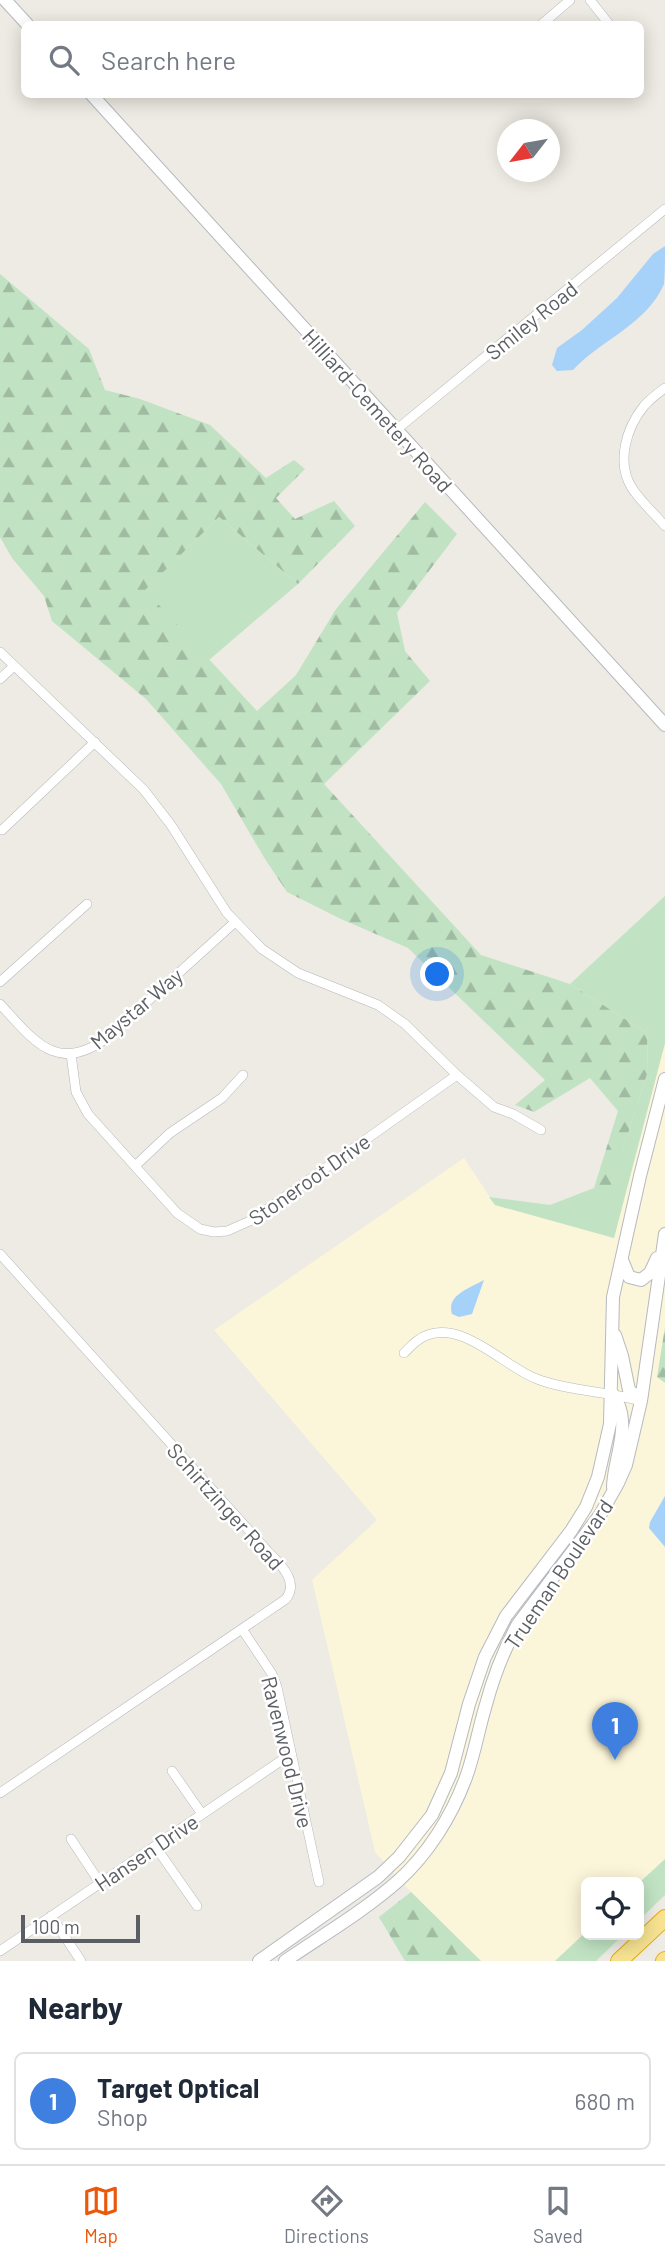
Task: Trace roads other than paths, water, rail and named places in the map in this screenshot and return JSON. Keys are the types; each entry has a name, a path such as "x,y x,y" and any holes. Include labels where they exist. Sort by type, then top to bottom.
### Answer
{"highway":[{"path":"644,1926 665,1903"},
{"path":"619,1961 665,1918"},
{"path":"612,1961 632,1940"}],"main road":[{"path":"5,0 24,21"},
{"name":"Hilliard-Cemetery Road","path":"95,98 665,725"},
{"name":"Trueman Boulevard","path":"259,1961 378,1877 399,1857 432,1815 451,1773 469,1704 485,1657 506,1616 571,1531 586,1507 598,1477 607,1442 612,1393 612,1297 665,1079"},
{"path":"622,1260 629,1277 638,1280 646,1277 655,1266 665,1235"},
{"name":"Trueman Boulevard","path":"285,1961 399,1880 428,1847 445,1822 466,1777 491,1684 508,1642 518,1624 587,1534 612,1495 626,1465 640,1401 665,1235"},
{"path":"611,1323 629,1390 640,1401"},
{"path":"612,1393 620,1404 623,1426 613,1473 612,1495"}],"street":[{"path":"546,21 570,0"},
{"path":"590,0 606,21"},
{"name":"Smiley Road","path":"396,430 665,209"},
{"path":"665,388 639,413 624,447 623,460 631,488 665,526"},
{"path":"0,652 95,741 151,799 171,825 234,923 262,950 298,973 377,1005 405,1024 494,1107 541,1130"},
{"path":"0,679 14,666"},
{"path":"2,830 95,741"},
{"path":"0,982 87,904"},
{"name":"Maystar Way","path":"0,1004 36,1043 52,1051 71,1054 87,1051 109,1037 234,923"},
{"name":"Stoneroot Drive","path":"71,1054 76,1092 88,1114 177,1213 200,1229 214,1232 227,1231 252,1220 457,1075"},
{"path":"135,1166 170,1133 222,1098 243,1075"},
{"name":"Schirtzinger Road","path":"0,1254 288,1575 292,1583 289,1596 0,1793"},
{"path":"404,1353 428,1335 458,1335 478,1343 514,1369 538,1380 612,1393 640,1401"},
{"name":"Ravenwood Drive","path":"242,1629 272,1674 277,1687 319,1882"},
{"name":"Hansen Drive","path":"0,1951 291,1754"},
{"path":"172,1771 202,1814"},
{"path":"71,1839 100,1883"},
{"path":"155,1846 197,1906"},
{"path":"51,1916 81,1961"}],"water":[{"path":"665,246 664,284 646,310 573,370 557,371 552,365 557,348 582,330 617,298 653,254"},
{"path":"484,1280 472,1314 459,1317 452,1314 452,1302 456,1297"},
{"path":"665,1496 665,1547 649,1528"}],"place":[{"name":"Target Optical","path":"615,1760"}]}
